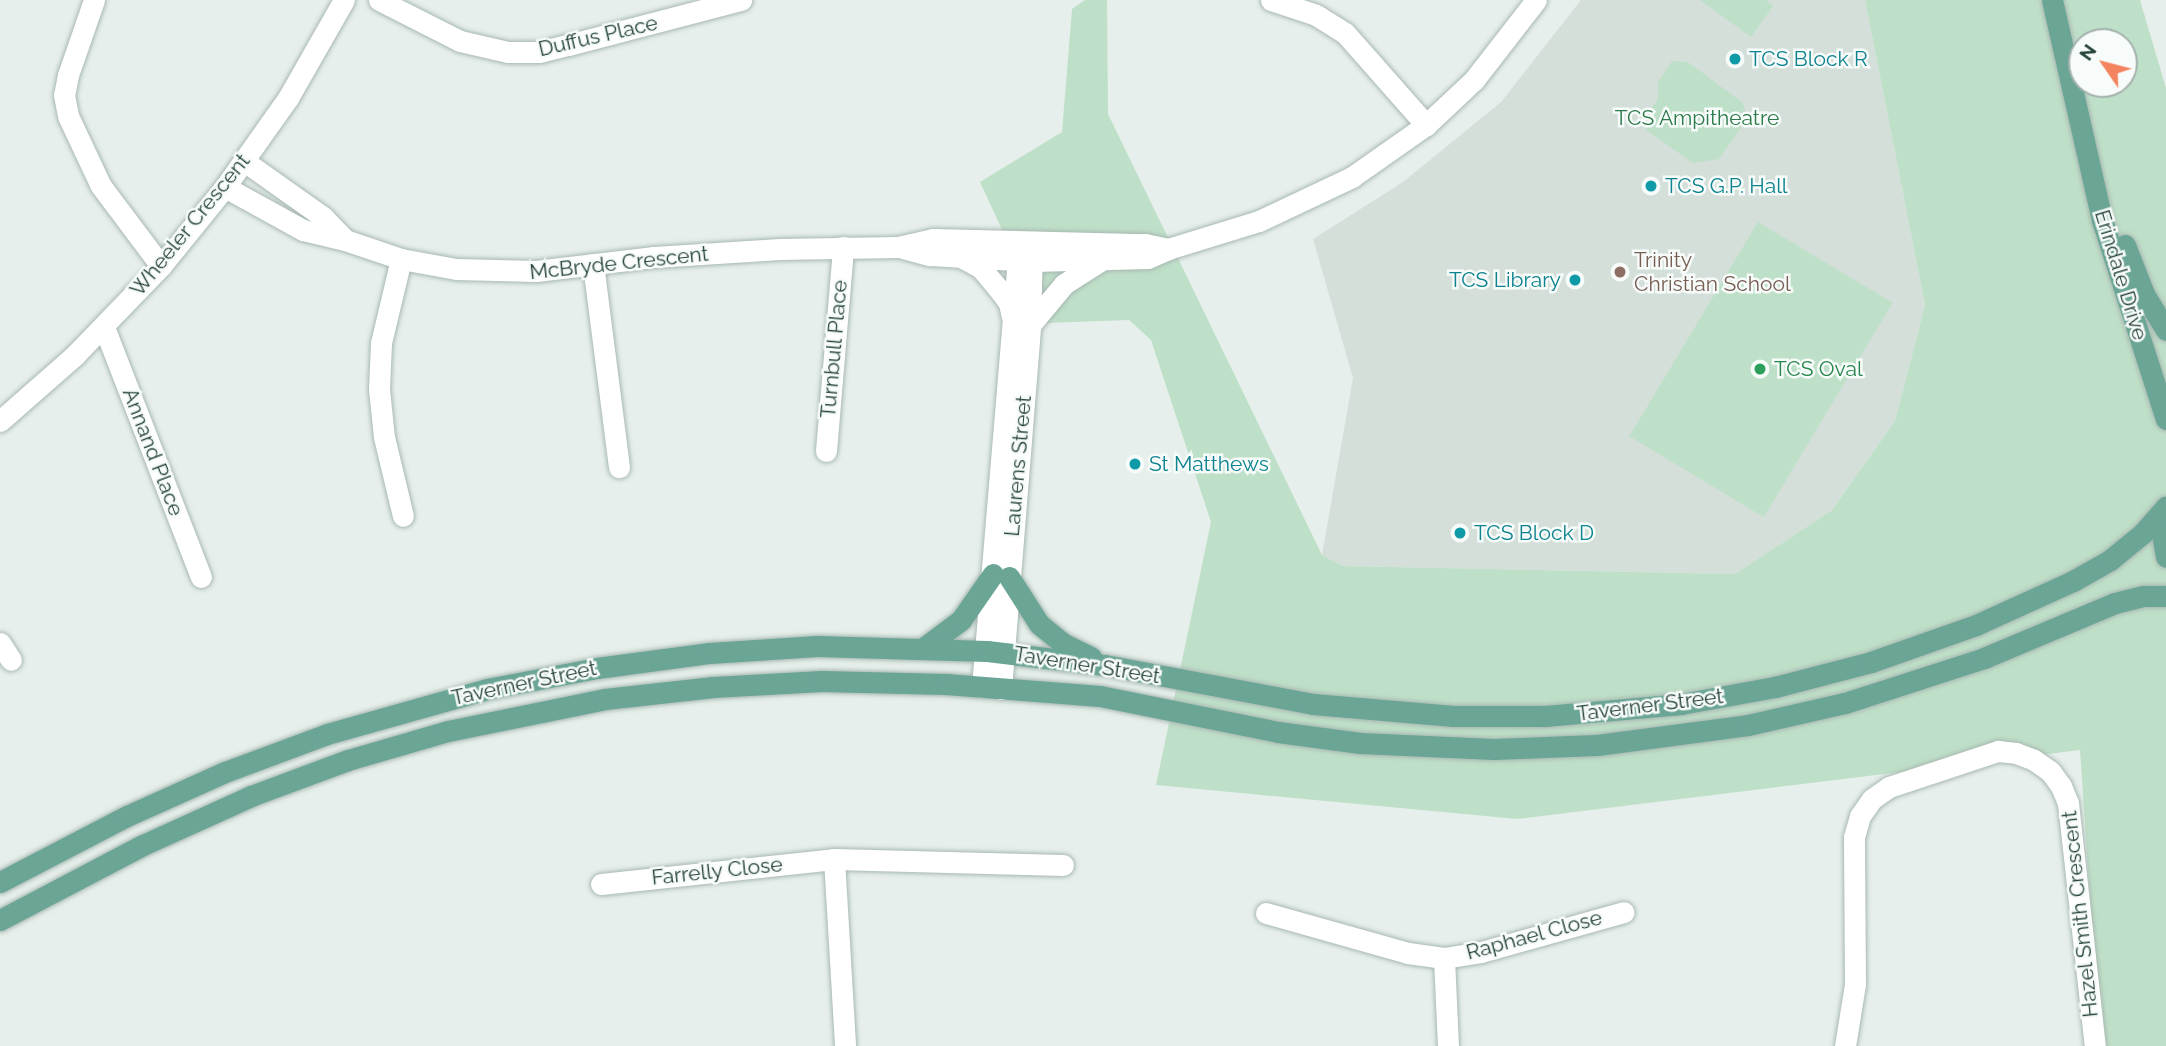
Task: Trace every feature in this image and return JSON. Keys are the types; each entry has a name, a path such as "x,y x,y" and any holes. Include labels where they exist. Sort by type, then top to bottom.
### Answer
{"main road":[{"name":"Erindale Drive","path":"2052,0 2102,220 2166,419"},
{"name":"Erindale Drive","path":"2092,169 2144,294 2166,330"},
{"path":"2166,508 2162,534 2166,557"},
{"name":"Taverner Street","path":"0,883 128,816 225,772 327,734 433,702 597,668 710,653 817,646 925,647 995,652 1105,665 1313,704 1406,714 1545,716 1681,704 1775,687 1871,662 1964,629 2032,600 2110,559 2143,533 2166,508"},
{"path":"925,647 961,620 1001,575 1048,632 1105,665"},
{"name":"Taverner Street","path":"0,920 143,845 251,796 348,760 449,731 605,699 713,687 822,681 992,688 1100,696 1243,725 1360,743 1442,748 1597,745 1748,725 1845,703 1984,658 2115,603 2143,596 2166,596"}],"street":[{"path":"94,0 68,75 65,94 68,116 101,186 160,266"},
{"name":"Wheeler Crescent","path":"0,421 104,327 160,266 225,187 288,98 344,0"},
{"name":"Duffus Place","path":"379,0 460,41 508,52 539,52 741,0"},
{"path":"1271,0 1317,15 1345,33 1426,125"},
{"name":"McBryde Crescent","path":"225,187 303,230 345,240 401,259 456,270 510,272 752,251 898,247 933,239 1102,260 1236,230 1292,208 1352,177 1426,125 1474,80 1536,0"},
{"name":"McBryde Crescent","path":"244,161 323,217 345,240"},
{"name":"Turnbull Place","path":"826,451 843,247"},
{"name":"McBryde Crescent","path":"898,247 930,255 961,257 1026,252 1154,250"},
{"name":"Laurens Street","path":"992,688 1026,252"},
{"path":"961,257 981,268 1009,303 1021,324 1064,284 1102,260"},
{"path":"401,259 381,343 379,389 384,436 403,516"},
{"path":"593,264 619,467"},
{"name":"Annand Place","path":"104,327 201,577"},
{"name":"Hazel Smith Crescent","path":"1845,1046 1856,984 1854,837 1860,816 1872,799 1889,787 1998,751 2016,753 2034,760 2050,771 2061,786 2068,803 2095,1046"},
{"path":"834,859 845,1046"},
{"name":"Farrelly Close","path":"601,884 834,859 1063,865"},
{"name":"Raphael Close","path":"1266,913 1408,953 1444,958 1481,952 1624,912"},
{"name":"Raphael Close","path":"1444,958 1448,1046"}],"shaded area":[{"name":"Trinity Christian School","path":"1581,0 1865,0 1925,305 1895,421 1832,510 1735,574 1343,566 1322,555 1353,378 1313,239 1403,182 1501,102"}],"green space":[{"path":"1085,0 1107,0 1108,114 1322,555 1343,566 1735,574 1832,510 1895,421 1925,305 1865,0 2140,0 2166,88 2166,1046 2100,1046 2080,750 1517,819 1156,785 1211,522 1151,340 1129,320 1045,323 980,182 1062,132 1072,9"},
{"path":"1700,0 1766,0 1773,6 1751,37"},
{"name":"TCS Ampitheatre","path":"1672,61 1688,62 1743,103 1747,119 1719,159 1693,163 1646,130 1644,119 1658,99 1658,82"},
{"name":"TCS Oval","path":"1758,222 1893,303 1764,517 1629,436"}],"place":[{"name":"TCS Block R","path":"1735,59"},
{"name":"TCS G.P. Hall","path":"1651,186"},
{"name":"Trinity Christian School","path":"1620,272"},
{"name":"TCS Library","path":"1575,280"},
{"name":"TCS Oval","path":"1760,369"},
{"name":"St Matthews","path":"1135,464"},
{"name":"TCS Block D","path":"1460,533"}]}
